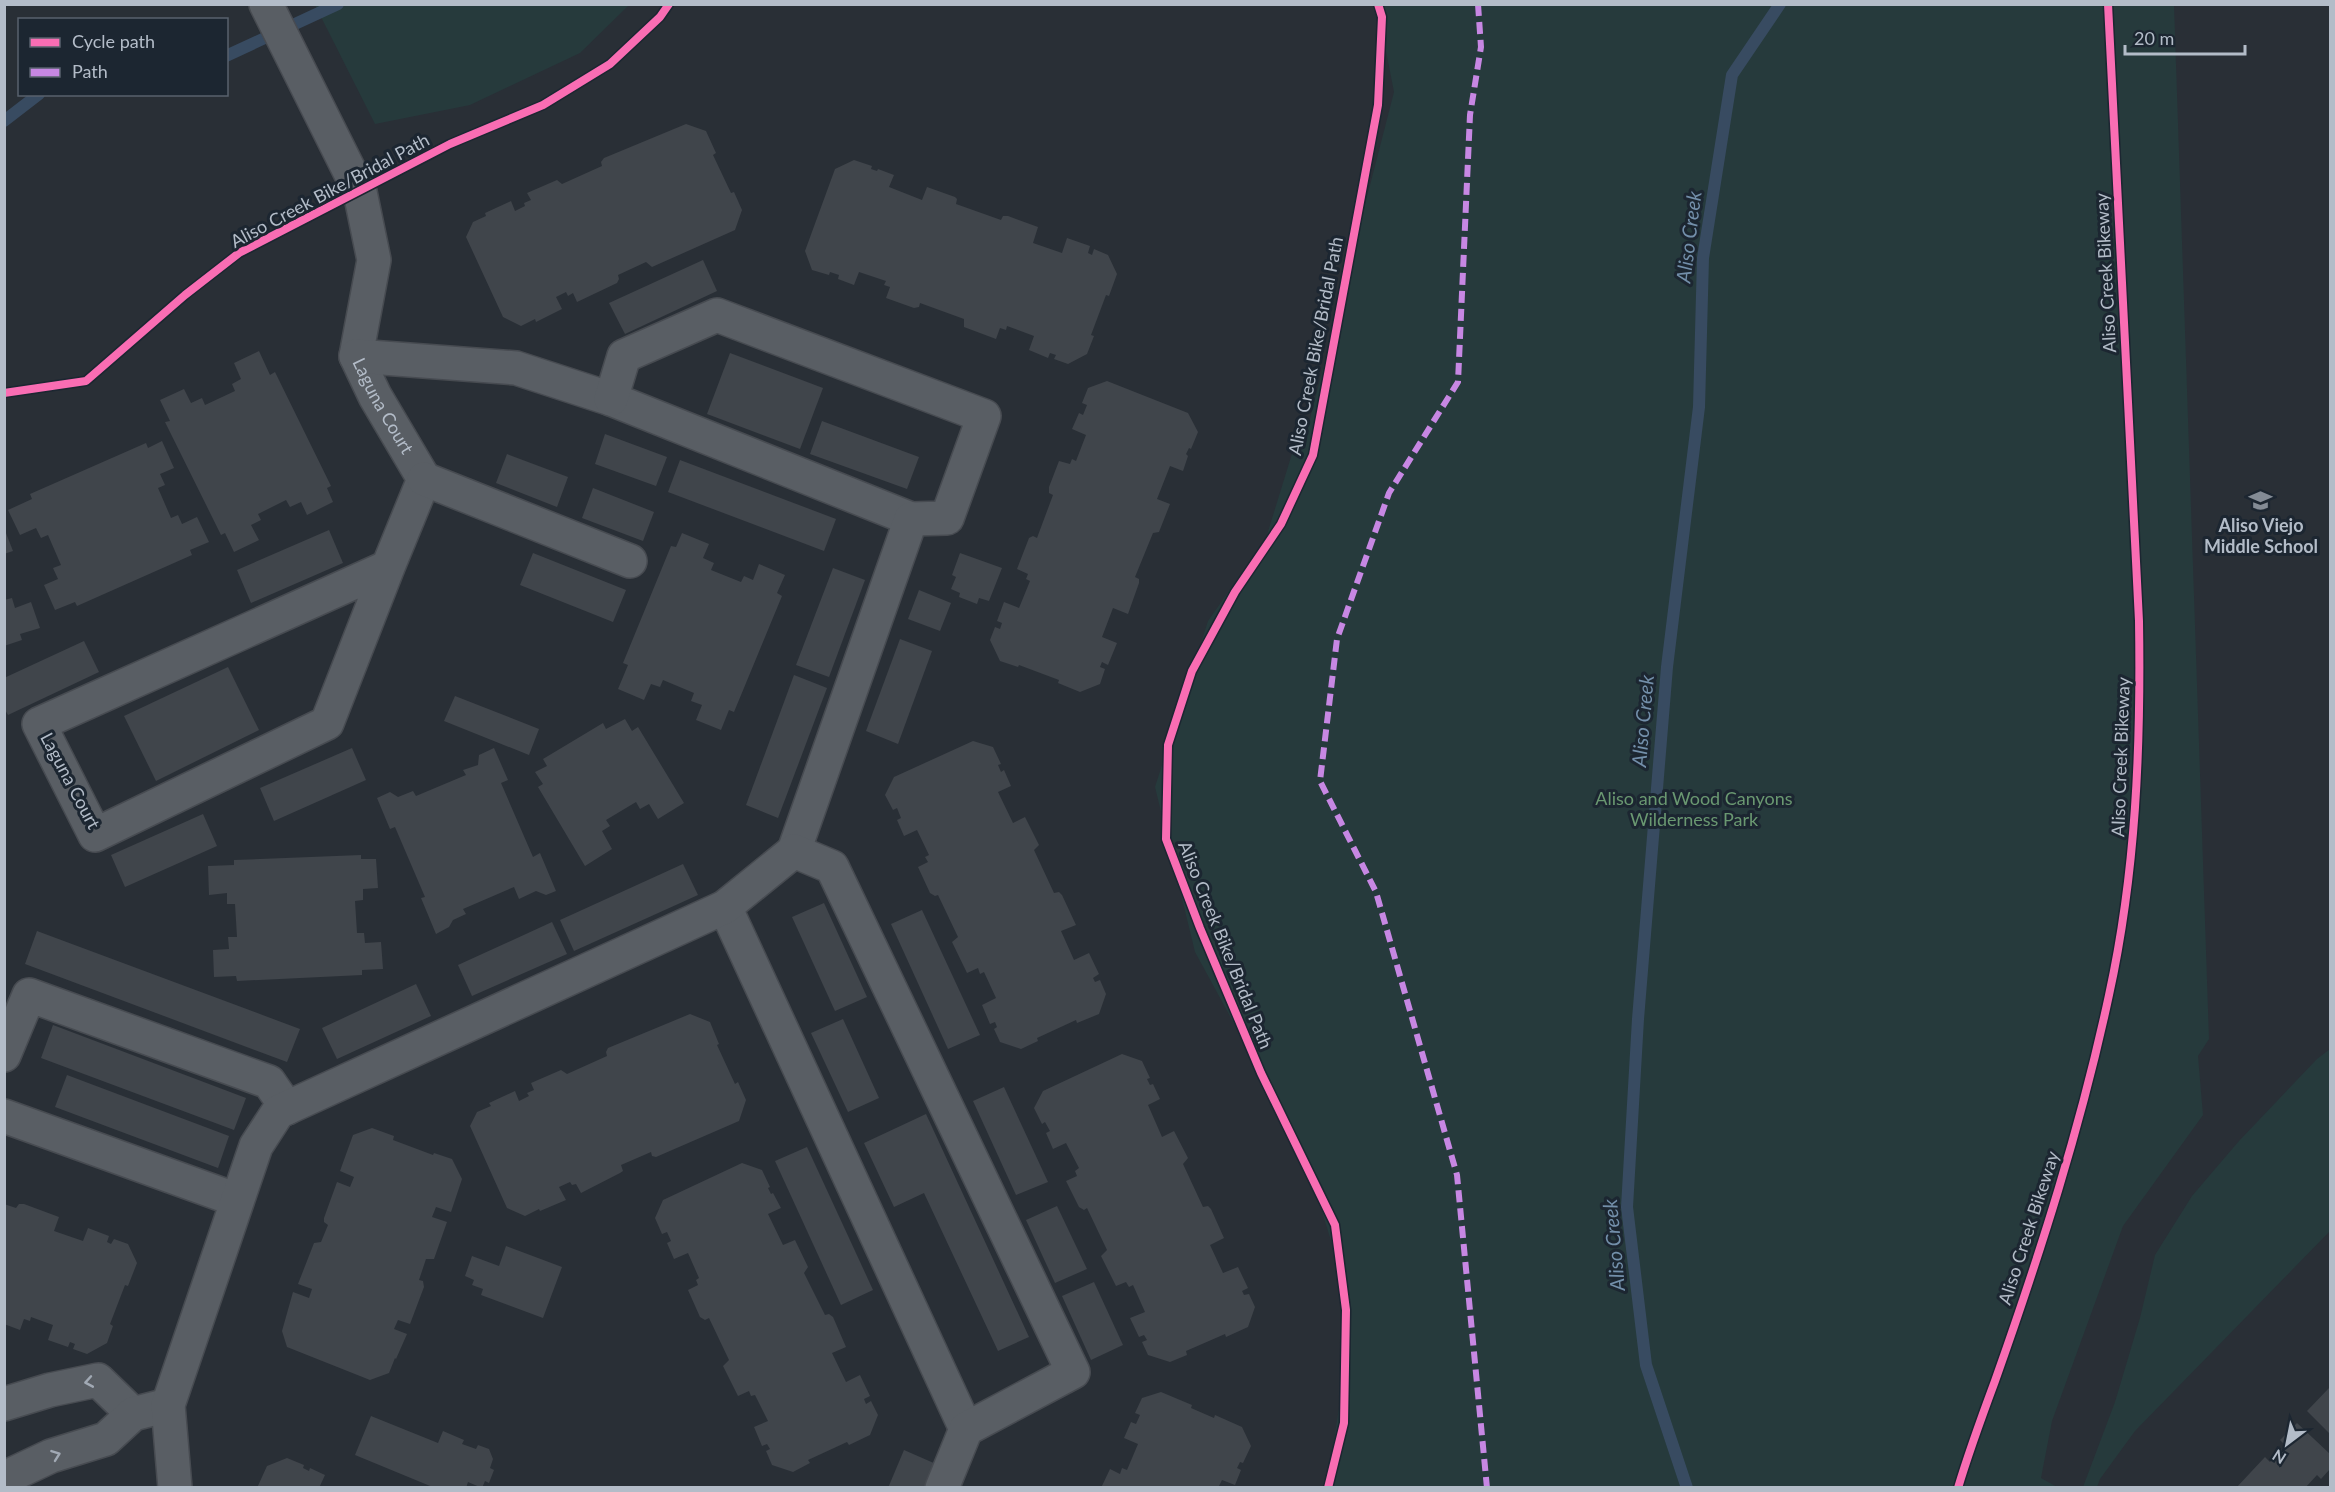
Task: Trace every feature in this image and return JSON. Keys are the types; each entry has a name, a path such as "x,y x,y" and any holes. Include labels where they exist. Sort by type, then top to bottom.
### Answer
{"street":[{"name":"Laguna Court","path":"266,4 360,192 374,260 356,356 375,396 424,480 327,723 95,835 39,724 388,567"},
{"path":"356,356 516,368 611,399 911,519 947,518 984,416 717,315 624,356 611,399"},
{"path":"424,480 630,561"},
{"path":"175,1488 168,1405 256,1146 278,1112 725,907 794,851 911,519"},
{"path":"794,851 832,867 1073,1372 966,1429 942,1488"},
{"path":"725,907 966,1429"},
{"path":"4,1055 29,995 269,1082 287,1108"},
{"path":"4,1116 237,1200"},
{"path":"4,1404 50,1390 98,1380 133,1414"},
{"path":"4,1482 15,1473 51,1456 106,1439 133,1414 168,1405"}],"green space":[{"path":"315,5 629,5 580,53 470,105 375,124"},
{"name":"Aliso and Wood Canyons Wilderness Park","path":"1377,5 2174,5 2209,1039 2198,1056 2203,1115 2123,1226 2052,1421 2041,1478 2057,1487 1327,1487 1340,1401 1341,1273 1303,1150 1195,952 1155,787 1208,621 1266,538 1295,444 1306,434 1394,92"},
{"path":"2330,1049 2330,1231 2135,1431 2100,1479 2097,1487 2083,1487 2115,1402 2140,1318 2155,1255 2192,1196 2239,1141 2317,1059"}],"building":[{"path":"686,124 706,131 716,153 713,155 731,193 734,192 742,210 735,230 652,267 646,262 618,275 617,283 577,302 573,293 568,296 566,292 556,297 562,309 536,322 535,319 521,326 503,317 466,237 473,222 486,216 485,213 511,201 515,211 531,200 527,193 557,180 562,184 602,166 601,162 604,158"},
{"path":"854,160 872,166 871,169 894,175 889,187 922,200 927,187 955,197 956,204 1001,220 1003,216 1008,216 1038,227 1033,243 1062,253 1067,238 1090,246 1088,253 1092,255 1094,249 1108,255 1117,274 1109,296 1106,295 1091,335 1094,336 1087,354 1068,364 1054,359 1056,355 1050,353 1048,358 1029,350 1034,336 1007,326 1006,330 1000,328 996,339 964,327 964,319 920,303 919,307 914,308 886,298 890,287 884,285 886,281 859,272 854,285 838,279 839,275 830,272 829,275 812,270 805,251 835,169"},
{"path":"703,260 717,291 625,334 609,303"},
{"path":"259,351 270,375 275,372 331,486 327,488 333,502 307,515 301,502 290,507 286,500 258,514 261,520 251,525 259,540 234,552 225,533 221,535 165,422 170,421 160,400 184,389 191,403 202,398 205,405 235,391 232,384 241,379 234,363"},
{"path":"730,353 823,388 800,449 707,414"},
{"path":"1107,381 1188,413 1198,432 1191,449 1189,448 1186,454 1188,456 1183,471 1170,466 1157,499 1170,504 1159,532 1153,533 1135,577 1139,579 1139,583 1128,614 1113,608 1102,637 1117,643 1108,665 1102,662 1100,667 1105,669 1100,684 1080,692 1058,683 1059,680 1019,665 1018,667 1000,661 990,640 995,627 1000,629 1002,623 997,621 1004,602 1019,608 1030,581 1026,579 1028,574 1017,569 1029,538 1033,536 1037,538 1053,495 1049,493 1049,487 1059,461 1070,464 1072,459 1076,461 1086,435 1072,429 1079,413 1083,415 1087,405 1082,403 1088,388"},
{"path":"822,421 919,457 907,489 810,454"},
{"path":"605,434 667,457 656,486 595,464"},
{"path":"162,441 174,468 160,474 165,485 158,488 171,518 178,515 182,524 197,517 209,542 190,550 192,555 77,606 75,602 55,610 44,585 58,579 53,568 61,565 48,535 41,538 36,528 20,535 8,510 32,499 30,494 146,443 148,448"},
{"path":"507,454 568,477 557,507 496,483"},
{"path":"680,460 836,519 824,551 668,492"},
{"path":"593,488 654,512 643,541 582,518"},
{"path":"4,528 13,551 4,554"},
{"path":"329,530 343,563 251,603 237,570"},
{"path":"682,533 709,544 703,558 714,563 711,570 741,582 744,576 753,580 759,564 785,575 777,593 782,596 734,712 729,710 721,730 696,720 702,705 691,701 694,693 663,680 660,687 651,684 644,700 618,689 628,665 623,663 671,546 676,547"},
{"path":"533,553 626,590 613,622 520,585"},
{"path":"960,553 1002,568 989,601 979,598 977,604 959,597 960,593 951,589 956,577 952,575"},
{"path":"833,568 865,580 829,677 796,665"},
{"path":"919,590 951,603 940,631 908,619"},
{"path":"12,598 15,608 31,602 40,628 20,634 22,640 4,646 4,600"},
{"path":"900,639 932,651 898,744 866,731"},
{"path":"84,641 99,672 8,715 4,708 4,678"},
{"path":"228,667 259,730 156,781 124,716"},
{"path":"794,675 827,688 778,818 746,805"},
{"path":"455,696 539,729 529,755 444,721"},
{"path":"625,719 632,731 638,727 684,803 658,819 649,804 640,809 636,802 606,820 610,826 602,831 612,849 585,866 538,787 543,784 535,772 547,766 543,759 603,723 606,729"},
{"path":"973,741 993,747 1001,764 998,765 1001,772 1004,770 1011,786 998,792 1013,823 1025,817 1039,845 1034,850 1054,893 1059,892 1062,895 1076,925 1061,931 1074,960 1089,953 1099,974 1093,978 1095,982 1100,980 1106,994 1099,1014 1077,1023 1076,1020 1037,1038 1038,1041 1021,1049 1000,1042 994,1029 997,1027 995,1022 990,1024 982,1005 996,998 984,972 980,974 978,968 967,973 952,942 958,937 938,895 930,893 918,867 928,862 925,857 929,855 917,830 904,836 897,820 901,818 897,808 893,810 885,795 894,777"},
{"path":"352,748 366,780 274,821 260,788"},
{"path":"494,748 508,780 501,783 533,857 540,853 556,891 546,895 536,891 519,899 514,887 463,909 466,914 453,920 449,927 436,934 421,898 425,897 395,827 390,829 377,798 390,792 398,797 413,791 416,796 466,775 463,770 478,765 479,755"},
{"path":"203,814 217,846 125,887 111,855"},
{"path":"361,855 361,859 376,859 378,888 363,889 363,900 355,901 357,933 364,933 365,943 381,942 383,969 362,970 362,975 237,981 236,976 214,977 213,950 229,949 228,937 237,937 235,904 227,904 227,893 209,895 208,866 234,865 234,860"},
{"path":"683,864 698,895 574,951 560,920"},
{"path":"824,903 867,997 835,1011 792,917"},
{"path":"922,910 980,1035 948,1049 891,924"},
{"path":"552,922 567,954 472,996 458,965"},
{"path":"37,931 300,1029 287,1062 25,964"},
{"path":"416,984 431,1016 337,1059 322,1028"},
{"path":"690,1014 710,1022 719,1044 717,1045 735,1084 738,1082 746,1100 739,1121 656,1157 652,1156 651,1152 621,1165 623,1171 581,1193 576,1184 572,1185 570,1182 559,1187 566,1200 540,1211 539,1209 525,1216 507,1208 470,1126 477,1112 491,1106 489,1103 515,1091 519,1101 529,1096 527,1093 534,1090 531,1083 561,1070 567,1074 607,1056 608,1048"},
{"path":"843,1019 879,1098 848,1112 811,1033"},
{"path":"53,1025 246,1098 234,1130 41,1058"},
{"path":"1122,1054 1142,1061 1150,1078 1147,1079 1150,1085 1153,1084 1160,1099 1148,1105 1162,1137 1174,1131 1188,1158 1183,1164 1203,1207 1208,1206 1211,1209 1224,1238 1210,1245 1223,1273 1238,1267 1248,1288 1242,1291 1244,1295 1249,1294 1255,1307 1248,1327 1186,1351 1187,1355 1170,1362 1148,1355 1142,1342 1147,1340 1144,1335 1139,1337 1130,1318 1145,1312 1133,1285 1129,1287 1126,1282 1116,1286 1101,1256 1107,1250 1087,1208 1084,1210 1079,1207 1066,1181 1077,1176 1075,1171 1079,1168 1066,1143 1053,1149 1046,1133 1050,1131 1045,1122 1042,1124 1034,1108 1043,1091"},
{"path":"67,1075 229,1136 218,1168 55,1107"},
{"path":"1004,1087 1048,1182 1016,1195 973,1101"},
{"path":"926,1114 1029,1337 998,1351 924,1193 894,1207 864,1143"},
{"path":"372,1128 394,1136 393,1140 433,1155 434,1153 452,1159 462,1179 451,1212 436,1207 432,1217 447,1222 434,1259 426,1259 419,1280 423,1281 424,1287 410,1324 398,1320 394,1329 407,1334 396,1359 389,1373 370,1380 287,1347 282,1331 293,1292 309,1298 312,1289 298,1284 314,1243 321,1242 328,1225 324,1222 324,1218 337,1182 350,1187 354,1177 340,1171 353,1135"},
{"path":"807,1147 873,1290 841,1305 775,1161"},
{"path":"742,1163 762,1170 771,1194 773,1193 781,1208 768,1214 783,1245 795,1240 808,1267 804,1273 825,1315 829,1314 833,1317 846,1347 832,1353 846,1382 860,1375 870,1396 864,1399 866,1404 871,1401 878,1415 870,1435 849,1445 847,1442 808,1460 810,1463 793,1472 772,1465 766,1451 770,1449 767,1444 762,1446 754,1427 768,1421 755,1395 751,1396 749,1391 738,1396 723,1366 729,1360 709,1318 705,1320 700,1317 688,1290 698,1285 696,1280 699,1278 688,1253 674,1259 667,1243 671,1241 667,1232 662,1234 655,1218 663,1200"},
{"path":"4,1204 16,1208 19,1204 24,1204 59,1217 54,1231 83,1241 88,1228 109,1236 107,1242 111,1244 114,1239 128,1244 137,1263 128,1286 125,1285 110,1324 113,1326 107,1343 87,1354 73,1349 75,1344 70,1342 68,1347 48,1340 53,1325 31,1317 30,1321 24,1319 20,1330 4,1324"},
{"path":"1057,1206 1087,1269 1055,1283 1026,1220"},
{"path":"506,1246 562,1267 543,1318 481,1295 483,1289 472,1285 474,1280 465,1276 472,1256 499,1266"},
{"path":"1094,1282 1123,1345 1091,1360 1062,1296"},
{"path":"2330,1387 2330,1434 2307,1411"},
{"path":"1161,1392 1192,1405 1191,1408 1214,1418 1215,1415 1242,1427 1251,1446 1243,1463 1240,1462 1237,1468 1241,1470 1235,1485 1222,1480 1218,1488 1101,1488 1110,1469 1120,1474 1122,1468 1127,1470 1138,1444 1124,1438 1131,1422 1136,1424 1140,1415 1135,1413 1142,1398"},
{"path":"371,1416 438,1443 443,1431 464,1440 462,1444 476,1449 478,1445 489,1449 493,1459 490,1468 494,1470 489,1483 485,1481 482,1488 468,1482 466,1488 435,1488 355,1455"},
{"path":"2297,1423 2330,1454 2330,1469 2321,1479 2317,1475 2305,1488 2236,1488 2265,1457 2270,1462 2285,1445 2280,1440"},
{"path":"904,1450 936,1464 926,1488 888,1488"},
{"path":"287,1458 304,1465 303,1468 309,1471 310,1468 325,1475 319,1488 257,1488 267,1466"}],"waterway":[{"path":"228,55 338,4"},
{"name":"Aliso Creek","path":"1687,1488 1646,1365 1627,1207 1638,1019 1667,667 1699,407 1703,258 1732,75 1780,4"},
{"path":"4,121 36,96"}],"marked path":[{"path":"1478,4 1481,47 1470,115 1458,382 1389,493 1337,639 1320,781 1376,892 1457,1175 1487,1488"}],"cycle path":[{"name":"Aliso Creek Bike/Bridal Path","path":"4,393 86,381 185,295 239,253 450,144 543,105 610,64 660,17 669,4"},
{"name":"Aliso Creek Bike/Bridal Path","path":"1328,1488 1344,1423 1346,1310 1335,1225 1261,1073 1200,928 1166,839 1168,745 1192,671 1235,592 1281,524 1313,455 1378,105 1382,17 1378,4"},
{"name":"Aliso Creek Bikeway","path":"1958,1488 2028,1286 2086,1093 2118,949 2131,856 2138,762 2139,621 2108,4"}],"place":[{"name":"Aliso Viejo Middle School","path":"2261,500"}]}
